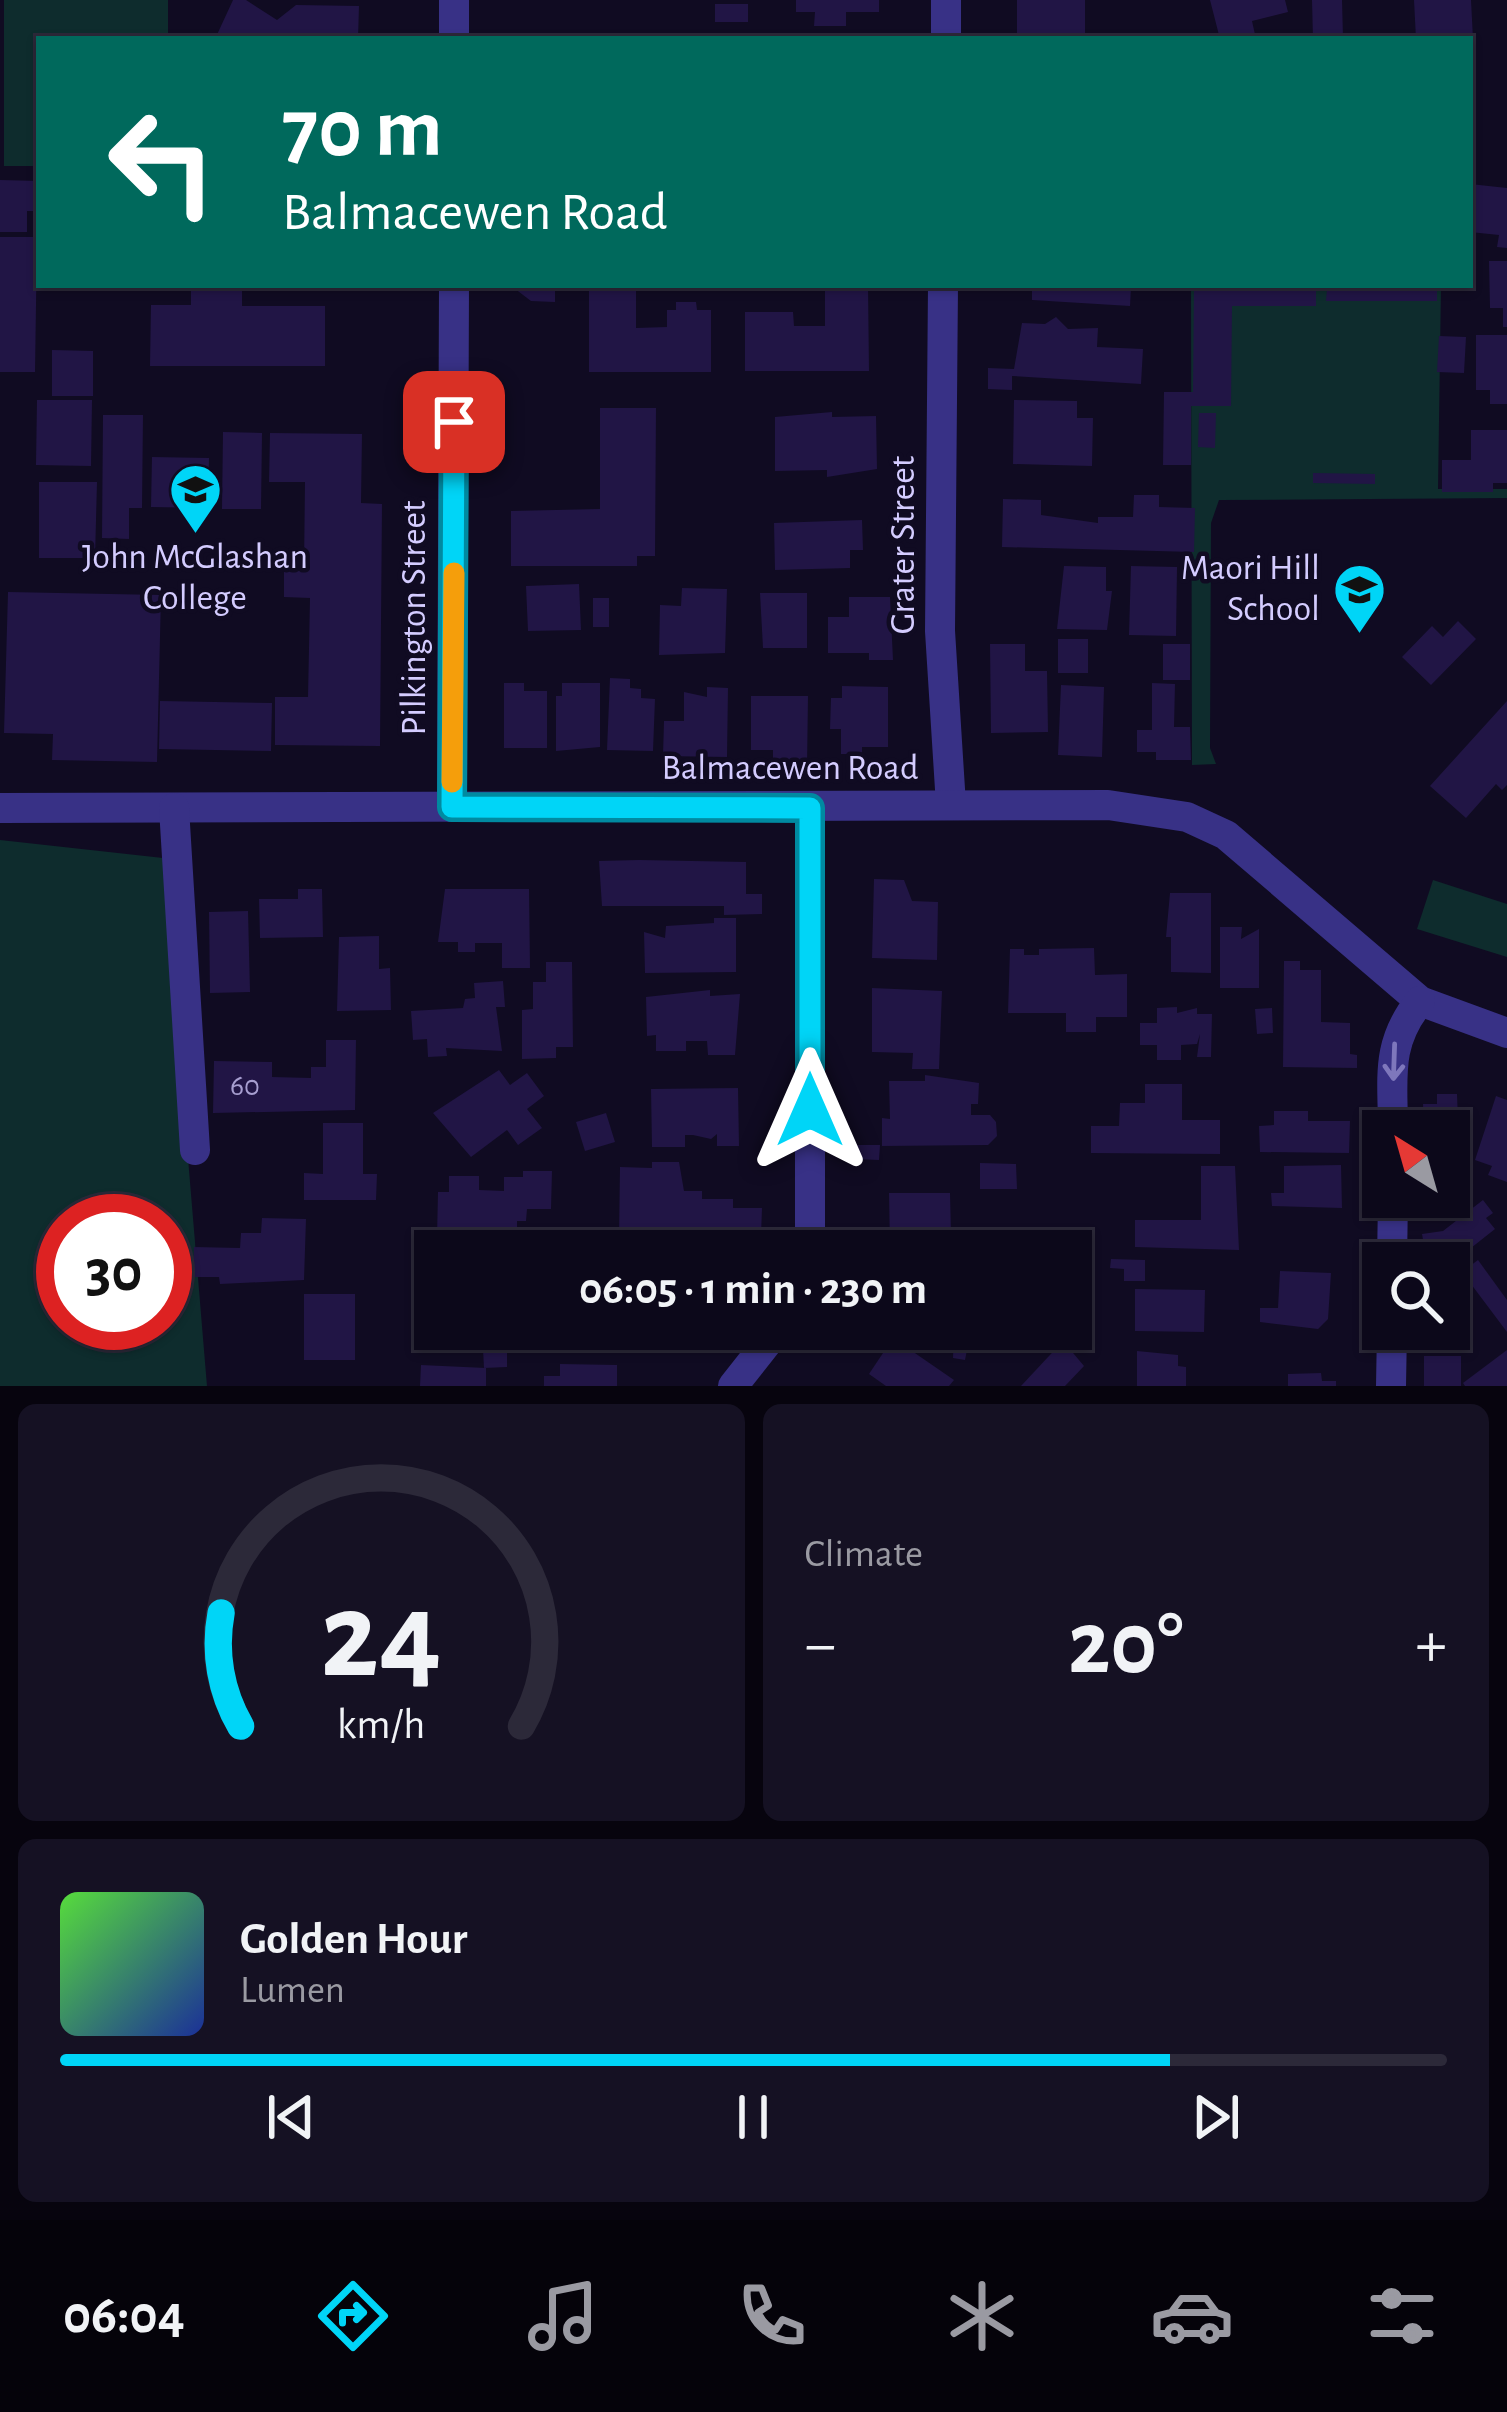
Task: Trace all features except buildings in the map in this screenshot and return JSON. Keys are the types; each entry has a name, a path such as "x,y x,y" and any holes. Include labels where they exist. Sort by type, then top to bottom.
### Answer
{"street":[{"path":"454,0 454,36"},
{"path":"946,0 946,36"},
{"name":"Pilkington Street","path":"452,807 454,288"},
{"name":"Grater Street","path":"943,288 940,631 952,806"},
{"name":"Balmacewen Road","path":"0,808 1108,805 1187,817 1226,835 1420,1001 1507,1033"},
{"path":"174,808 195,1150"},
{"path":"810,808 810,1230"},
{"path":"1393,1110 1393,1047 1398,1028 1420,1001"},
{"path":"734,1386 762,1350"},
{"path":"1391,1386 1392,1350"}],"green space":[{"path":"4,0 168,0 168,36 36,36 36,166 4,166"},
{"path":"1191,288 1441,288 1438,489 1507,489 1507,498 1219,500 1211,523 1210,748 1216,764 1192,765"},
{"path":"0,840 163,858 191,1194 36,1194 36,1350 192,1350 192,1206 207,1386 0,1386"},
{"path":"1433,880 1507,904 1507,957 1417,929"}],"slow traffic":[{"path":"452,782 454,573"}],"place":[{"name":"John McGlashan College","path":"195,535"},
{"name":"Maori Hill School","path":"1359,635"}],"route":[{"path":"454,422 452,807 810,808 810,1110"}]}
